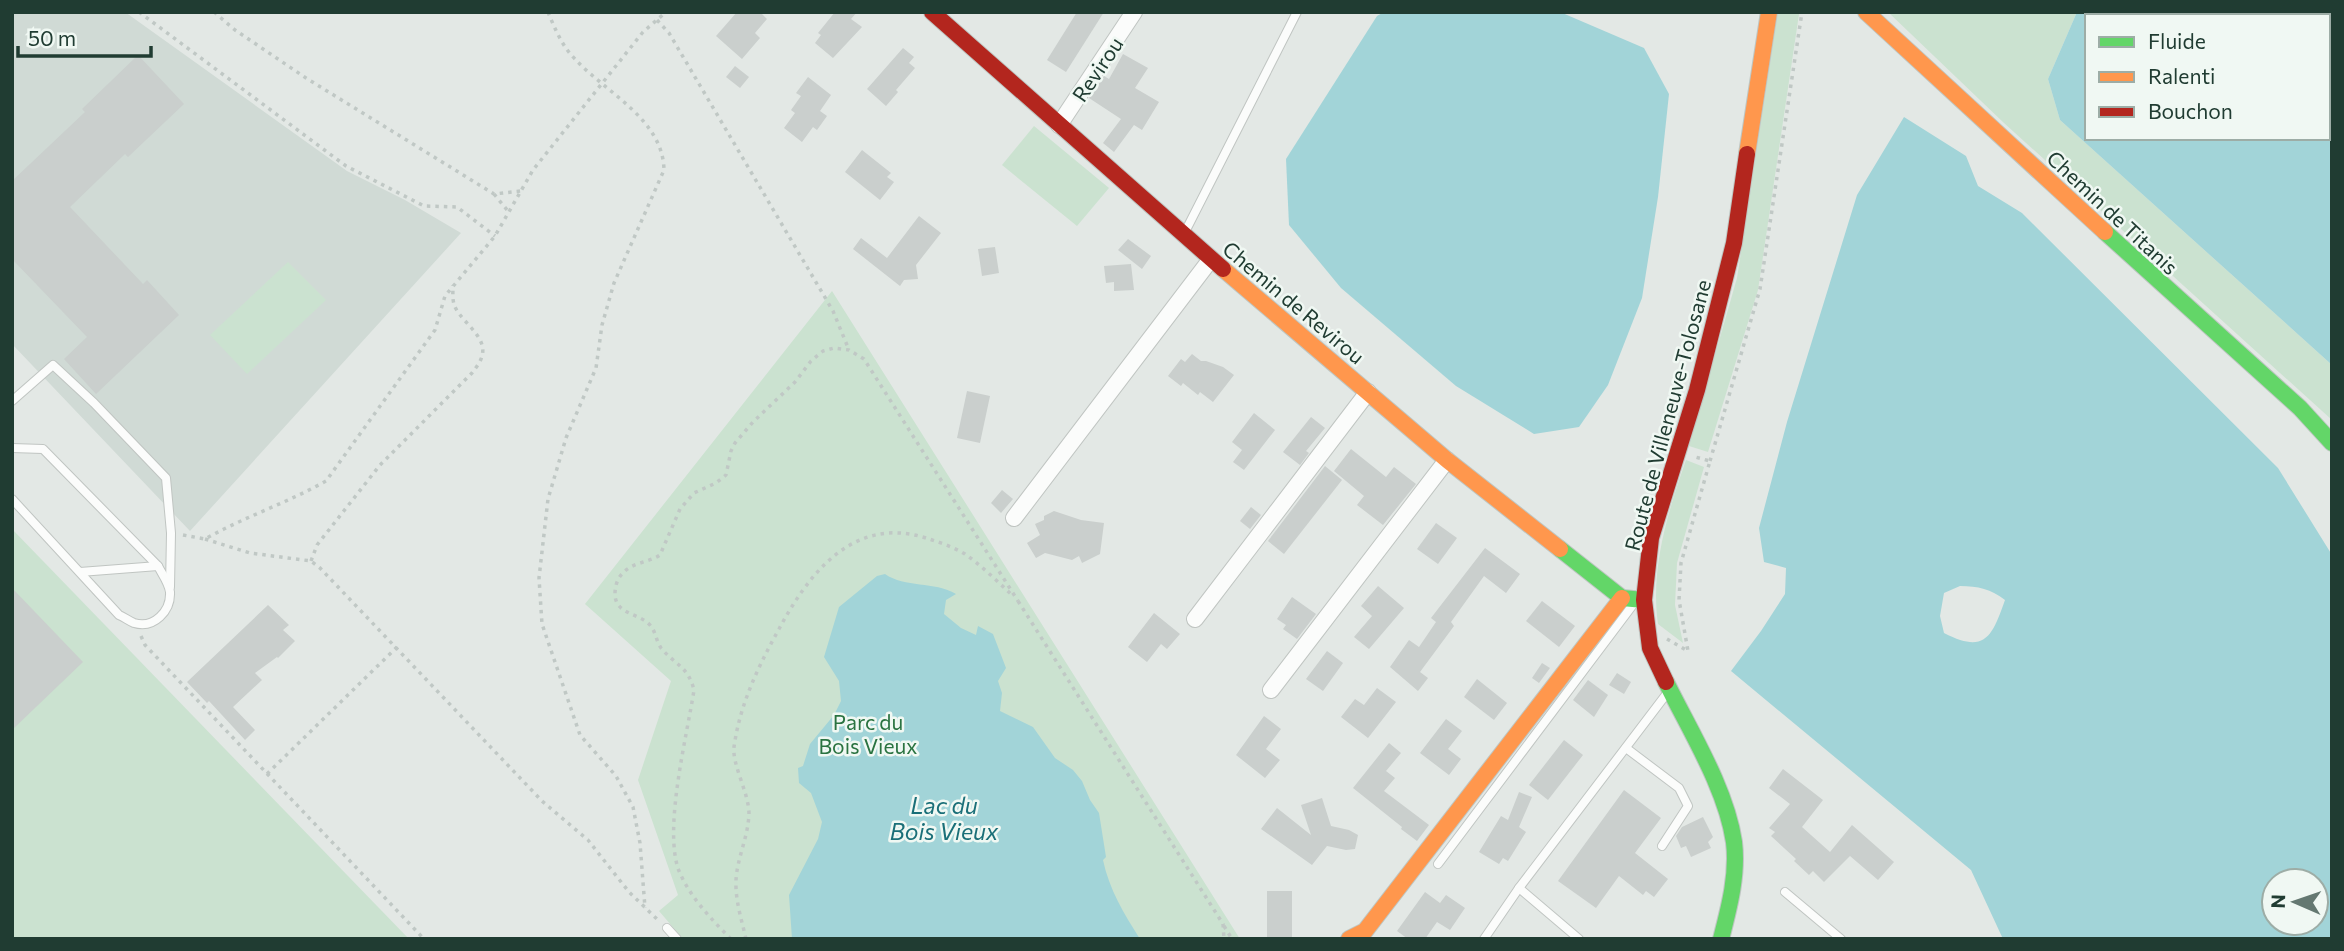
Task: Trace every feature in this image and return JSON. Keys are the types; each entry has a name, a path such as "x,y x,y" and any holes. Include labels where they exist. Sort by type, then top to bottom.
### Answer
{"street":[{"name":"Chemin de Revirou","path":"932,12 1183,235 1447,460 1635,599"},
{"name":"Revirou","path":"1059,125 1134,12"},
{"name":"Route de Villeneuve-Tolosane","path":"1721,939 1733,884 1734,844 1720,792 1650,648 1647,627 1635,599 1697,390 1734,243 1769,12"},
{"name":"Chemin de Titanis","path":"1866,12 2209,328 2300,408 2332,443"},
{"path":"1014,518 1211,259"},
{"path":"1195,619 1368,392"},
{"path":"1271,690 1447,460"},
{"path":"1349,939 1365,930 1635,599"}],"lane":[{"path":"1183,235 1297,12"},
{"path":"12,401 53,365 94,403 166,478 171,533 170,589 168,606 161,618 147,623 135,623 119,615 12,499"},
{"path":"12,447 43,449 158,566 170,589"},
{"path":"80,572 158,566"},
{"path":"1438,864 1635,599"},
{"path":"1484,939 1519,888 1670,690"},
{"path":"1626,748 1679,788 1688,806 1662,846"},
{"path":"1519,888 1579,939"},
{"path":"1785,891 1841,939"},
{"path":"667,928 677,939"}],"path":[{"path":"139,12 346,166 424,206 457,207 495,236"},
{"path":"214,12 235,30 306,78 494,194 508,211"},
{"path":"548,12 558,36 573,58 633,111 657,138 663,157 664,170 614,283 602,325 596,368 565,438 548,499 539,578 542,624 580,735 616,776 633,807 640,843 645,908"},
{"path":"205,539 326,481 435,330 446,296 454,283 495,236 534,170 643,32 666,12"},
{"path":"1647,627 1688,650 1679,600 1681,563 1760,289 1802,12"},
{"path":"657,20 669,33 833,311 849,350"},
{"path":"494,194 521,191"},
{"path":"311,561 317,545 380,465 472,373 482,358 482,346 475,330 456,310 453,298 454,283"},
{"path":"731,939 697,902 687,887 675,856 673,824 694,690 691,679 685,668 660,647 652,626 624,611 616,601 615,592 617,581 631,565 660,555 680,509 694,494 726,475 735,443 753,422 795,382 811,361 823,351 834,348 849,350 863,359 1232,939"},
{"path":"1678,451 1710,461"},
{"path":"746,939 735,892 749,811 733,752 748,690 787,614 815,573 840,550 863,537 894,532 942,543 964,554 1018,601"},
{"path":"171,533 205,539 250,553 311,561 397,647 542,801 588,840 615,875 667,928"},
{"path":"135,623 145,645 424,939"},
{"path":"267,774 397,647"},
{"path":"1223,924 1224,939"}],"shaded area":[{"path":"12,12 125,12 347,171 405,200 461,233 190,531 12,344"}],"green space":[{"path":"1778,12 1799,14 1758,290 1708,452 1689,446 1737,278"},
{"path":"1888,12 2077,12 2048,79 2060,120 2332,365 2332,420 2004,123"},
{"path":"1034,126 1109,188 1077,226 1002,165"},
{"path":"288,262 326,300 247,374 210,335"},
{"name":"Parc du Bois Vieux","path":"832,291 1240,939 683,939 659,911 678,895 638,780 671,681 585,604"},
{"path":"1686,460 1704,467 1677,563 1675,605 1683,643 1658,624 1656,582 1662,540"},
{"path":"12,529 409,939 12,939"}],"water":[{"path":"1384,12 1560,12 1644,48 1669,94 1658,197 1642,298 1608,385 1579,427 1534,434 1456,386 1341,288 1289,225 1286,159 1377,16"},
{"path":"2077,12 2290,14 2085,14 2085,140 2330,140 2330,60 2332,365 2060,120 2048,79"},
{"path":"1904,117 1966,156 1978,186 2022,213 2278,468 2332,555 2332,939 2003,939 1971,870 1731,671 1785,594 1786,568 1764,562 1759,528 1787,422 1857,195","holes":["1960,586 1995,593 2005,600 1991,632 1978,642 1969,642 1944,633 1940,616 1944,593"]},
{"name":"Lac du Bois Vieux","path":"885,574 901,581 938,587 956,594 946,600 944,614 961,628 976,635 978,626 993,634 1006,668 998,681 1002,693 1000,711 1033,727 1055,758 1073,770 1082,781 1099,813 1106,857 1103,860 1109,881 1140,939 792,939 789,895 818,839 822,822 811,793 799,783 798,768 803,766 810,744 834,715 841,701 839,681 824,657 839,607 877,576"}],"building":[{"path":"737,12 760,12 767,19 755,33 760,38 742,59 716,36"},
{"path":"835,12 857,12 851,19 862,27 833,58 815,43 821,35 818,33"},
{"path":"1077,12 1104,12 1066,72 1047,60"},
{"path":"903,48 914,57 909,63 915,68 886,106 867,89"},
{"path":"1123,54 1148,68 1135,88 1159,102 1142,130 1134,125 1114,152 1103,143 1121,119 1089,98 1104,76 1109,79"},
{"path":"138,55 184,104 128,157 125,154 70,207 143,284 147,280 179,315 96,394 64,359 87,337 12,259 12,181 85,112 82,109"},
{"path":"735,66 749,77 740,88 726,77"},
{"path":"808,77 831,95 820,111 827,116 817,130 813,127 802,142 784,128 795,113 791,110 801,96 796,93"},
{"path":"862,150 891,173 887,177 894,182 880,200 845,172"},
{"path":"919,216 941,233 916,265 918,279 904,280 900,286 853,249 861,238 887,258"},
{"path":"1128,239 1151,256 1142,269 1118,250"},
{"path":"995,247 999,273 982,276 978,249"},
{"path":"1131,264 1134,290 1114,291 1114,282 1106,283 1104,266"},
{"path":"1192,354 1201,361 1223,367 1234,375 1213,402 1200,392 1198,395 1183,383 1181,386 1168,376 1181,359 1185,362"},
{"path":"967,391 990,396 980,443 957,438"},
{"path":"1254,413 1275,430 1244,470 1233,462 1242,450 1232,442"},
{"path":"1311,417 1325,428 1306,451 1309,453 1300,465 1283,452"},
{"path":"1351,449 1386,477 1394,467 1416,484 1383,525 1357,505 1364,496 1334,471"},
{"path":"1325,466 1342,480 1284,554 1268,541"},
{"path":"1002,490 1013,499 1001,513 991,503"},
{"path":"1251,507 1261,515 1250,529 1240,521"},
{"path":"1054,511 1081,520 1104,523 1100,554 1082,563 1079,556 1072,560 1045,553 1036,558 1027,543 1040,535 1035,524"},
{"path":"1436,523 1457,538 1438,564 1417,549"},
{"path":"1485,548 1520,574 1506,593 1484,576 1451,622 1454,626 1420,672 1428,678 1418,691 1390,667 1409,640 1419,647 1436,622 1431,618"},
{"path":"1378,586 1404,608 1369,649 1354,637 1372,616 1361,606"},
{"path":"12,588 83,662 12,730"},
{"path":"1292,597 1316,614 1297,639 1283,629 1286,625 1277,619"},
{"path":"1542,601 1575,626 1559,647 1526,621"},
{"path":"268,605 289,625 283,630 295,641 278,658 255,673 262,680 233,707 255,730 245,740 209,701 207,703 187,682"},
{"path":"1154,613 1180,634 1167,649 1161,644 1147,662 1128,647"},
{"path":"1327,651 1343,663 1323,691 1306,679"},
{"path":"1542,663 1550,668 1539,683 1532,678"},
{"path":"1617,673 1631,682 1624,694 1609,685"},
{"path":"1477,679 1507,703 1494,720 1464,697"},
{"path":"1588,680 1608,695 1594,717 1573,700"},
{"path":"1377,688 1396,702 1368,738 1341,717 1355,699 1364,705"},
{"path":"1264,716 1281,729 1266,749 1280,760 1265,778 1236,755"},
{"path":"1446,719 1462,731 1448,749 1461,759 1449,775 1420,753"},
{"path":"1564,740 1583,755 1548,800 1529,785"},
{"path":"1389,743 1401,753 1386,771 1395,778 1384,791 1429,825 1417,841 1353,788"},
{"path":"1783,769 1823,800 1802,827 1830,852 1852,825 1894,862 1878,880 1850,856 1824,882 1813,871 1809,875 1771,836 1775,832 1769,828 1790,804 1769,788"},
{"path":"1624,790 1661,818 1635,853 1668,879 1654,897 1646,891 1643,895 1619,876 1596,908 1558,881"},
{"path":"1519,792 1532,797 1519,827 1526,832 1508,861 1503,858 1499,864 1479,852 1501,816 1508,820"},
{"path":"1322,798 1331,826 1358,835 1355,849 1327,846 1312,865 1261,829 1277,808 1311,835 1301,805"},
{"path":"1703,817 1713,837 1708,842 1711,848 1691,857 1686,846 1681,848 1676,836 1682,827"},
{"path":"1267,891 1292,891 1292,939 1267,939"},
{"path":"1425,892 1440,903 1446,895 1465,908 1450,930 1437,922 1425,939 1408,939 1397,931"}],"traffic: fast":[{"path":"2105,232 2300,408 2332,443"},
{"path":"1560,549 1622,598 1644,600"},
{"path":"1666,682 1706,760 1730,822 1735,867 1721,939"}],"traffic: slow":[{"path":"1747,154 1769,12"},
{"path":"1866,12 2105,232"},
{"path":"1223,269 1447,460 1560,549"},
{"path":"1349,939 1365,931 1622,598"}],"traffic: jam":[{"path":"932,12 1223,269"},
{"path":"1666,682 1650,648 1644,600 1651,538 1697,390 1734,243 1747,154"}]}
